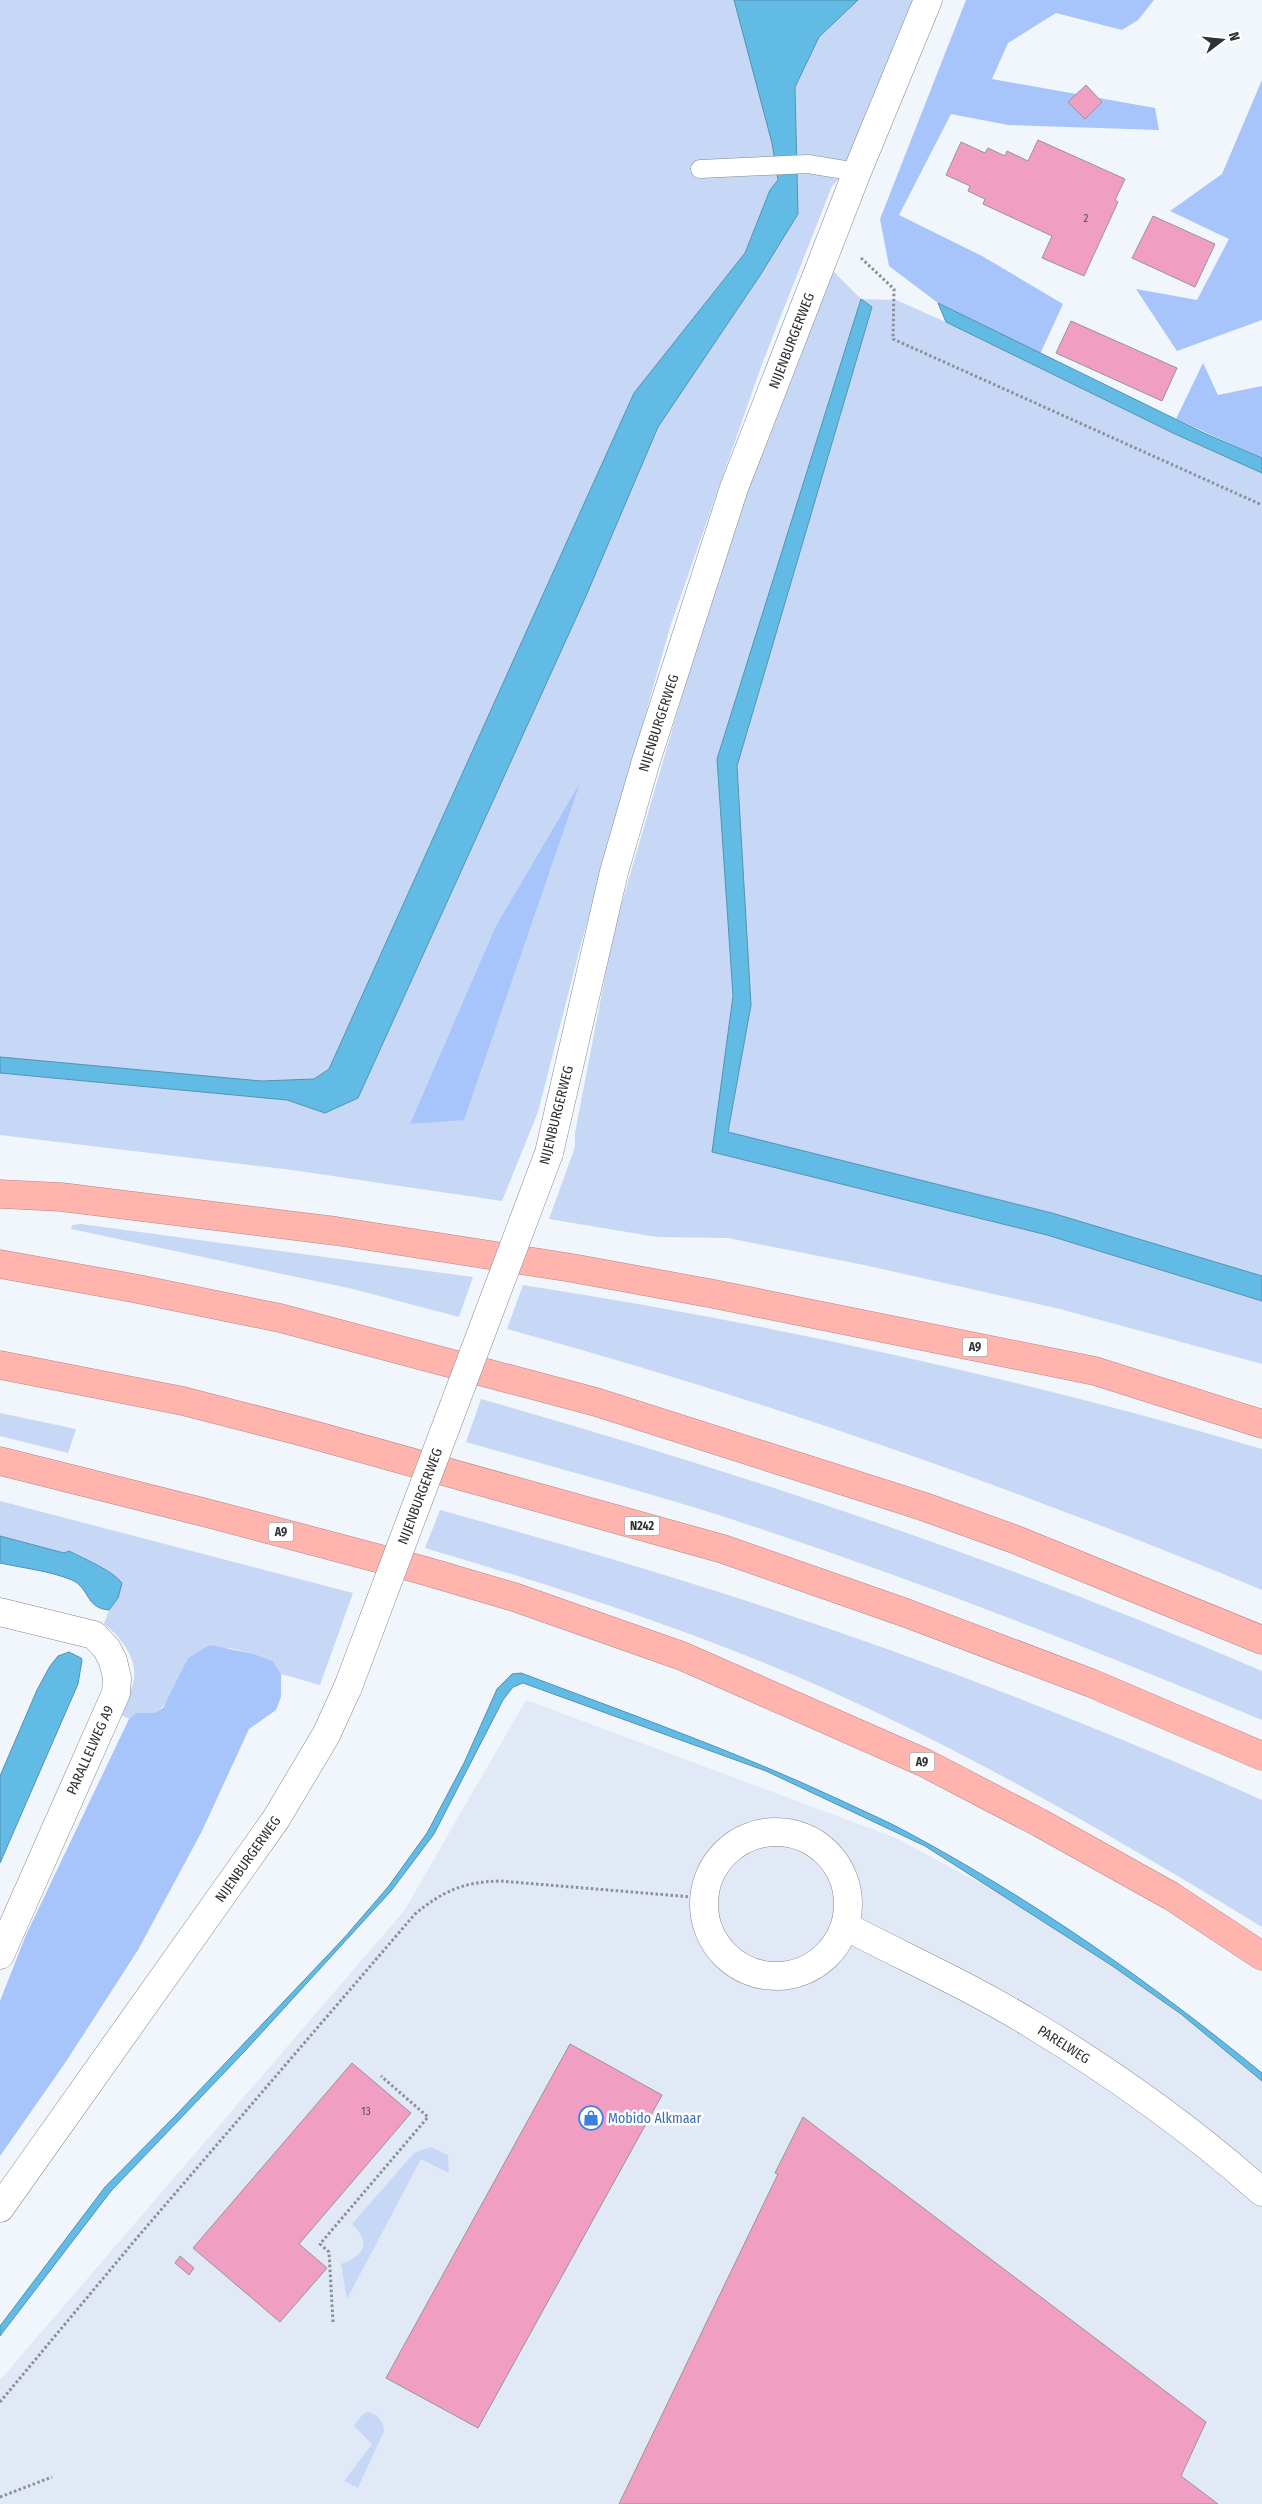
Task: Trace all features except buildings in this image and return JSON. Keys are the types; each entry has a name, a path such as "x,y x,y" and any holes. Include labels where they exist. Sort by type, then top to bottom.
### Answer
{"highway":[{"name":"A9","path":"0,1194 61,1197 336,1231 572,1268 706,1292 1095,1371 1262,1424"},
{"path":"0,1264 133,1288 280,1318 596,1402 922,1506 1014,1539 1262,1640"},
{"name":"N242","path":"0,1365 182,1402 294,1430 723,1549 906,1613 1091,1683 1262,1756"},
{"name":"A9","path":"0,1461 422,1570 514,1597 682,1656 924,1763 1040,1823 1171,1896 1262,1956"}],"street":[{"name":"NIJENBURGERWEG","path":"0,2208 276,1818 326,1735 348,1687 549,1153 614,872 646,761 734,488 857,172 928,0"},
{"name":"PARALLELWEG A9","path":"0,1612 94,1635 107,1649 117,1678 116,1693 0,1955"},
{"path":"774,1830 793,1833 812,1840 828,1852 840,1868 846,1887 849,1907 845,1926 834,1947 818,1964 797,1974 774,1977 751,1972 730,1960 715,1943 705,1922 704,1898 709,1876 721,1855 736,1843 754,1834 774,1830"},
{"name":"PARELWEG","path":"845,1926 951,1980 1040,2029 1113,2076 1190,2132 1262,2192"}],"lane":[{"path":"700,169 808,164 857,172"}],"path":[{"path":"834,231 894,289 893,339 1262,505"},
{"path":"0,2402 136,2239 415,1914 436,1897 476,1882 500,1881 704,1898"},
{"path":"333,2322 329,2252 320,2244 428,2118 381,2076"},
{"path":"0,2497 52,2477"}],"shaded area":[{"path":"0,0 734,0 736,3 772,143 778,180 770,190 745,253 634,393 329,1069 314,1079 261,1081 0,1057"},
{"path":"734,0 858,0 819,37 795,87 798,214 761,274 658,427 586,596 358,1098 325,1113 287,1100 0,1073 0,1057 261,1081 314,1079 329,1069 634,393 745,253 770,190 778,180 772,143"},
{"path":"858,0 916,0 848,170 832,186 762,364 670,627 580,948 538,1112 502,1201 292,1170 0,1135 0,1073 287,1100 325,1113 358,1098 586,596 658,427 761,274 798,214 795,87 819,37"},
{"path":"966,0 1154,0 1138,20 1122,30 1056,13 1008,43 992,79 1155,108 1159,130 1008,125 951,114 899,215 982,256 1063,304 1040,354 938,303 889,266 880,219"},
{"path":"1262,80 1262,320 1177,351 1136,289 1197,300 1229,239 1170,211 1222,174"},
{"path":"833,271 861,299 896,300 946,322 1175,434 1262,473 1262,1276 1052,1213 728,1133 751,1005 737,766 872,308 861,300 717,759 733,996 712,1152 1047,1235 1262,1301 1262,1364 1060,1309 864,1265 728,1238 657,1237 549,1219 575,1147 575,1133 614,930 686,682 764,441"},
{"path":"861,299 872,307 737,766 751,1005 728,1132 1052,1213 1262,1276 1262,1301 1047,1235 712,1152 733,996 717,759"},
{"path":"938,303 1204,433 1262,458 1262,473 1175,434 946,322"},
{"path":"1203,363 1218,395 1262,386 1262,458 1176,419"},
{"path":"580,783 464,1120 410,1124 496,926"},
{"path":"81,1224 473,1277 459,1317 353,1289 71,1229 72,1225"},
{"path":"523,1285 709,1317 895,1355 1079,1399 1262,1449 1262,1590 1076,1516 794,1415 603,1356 507,1329"},
{"path":"481,1399 680,1458 876,1522 1070,1593 1166,1631 1262,1671 1262,1720 1137,1668 883,1571 683,1504 466,1442"},
{"path":"0,1413 76,1429 68,1453 0,1436"},
{"path":"0,1501 353,1593 320,1685 281,1674 273,1661 229,1648 188,1658 174,1689 164,1705 154,1713 138,1715 129,1719 117,1713 132,1687 134,1670 133,1662 126,1647 104,1624 109,1610 118,1598 111,1573 69,1551 64,1553 0,1536"},
{"path":"440,1510 687,1582 859,1639 1062,1715 1262,1800 1262,1927 1066,1811 967,1757 865,1707 757,1660 648,1619 537,1582 425,1548"},
{"path":"0,1536 64,1553 69,1551 97,1565 122,1583 118,1598 109,1610 101,1608 91,1602 82,1588 72,1580 46,1572 0,1563"},
{"path":"210,1645 254,1654 273,1661 281,1674 281,1697 276,1710 249,1729 202,1831 138,1950 65,2063 0,2156 0,2001 26,1935 129,1719 136,1713 154,1713 163,1708 188,1658"},
{"path":"69,1652 82,1660 78,1684 0,1863 0,1776 37,1690 50,1666 58,1656"},
{"path":"521,1673 681,1733 799,1781 907,1832 1001,1886 1090,1944 1220,2039 1262,2073 1262,2081 1181,2014 1111,1965 925,1846 766,1771 523,1683 513,1687 503,1700 434,1834 391,1891 244,2052 111,2191 0,2336 0,2326 105,2187 344,1938 388,1887 427,1833 464,1763 497,1689 512,1674"},
{"path":"526,1700 896,1838 1021,1905 1181,2014 1262,2081 1262,2504 0,2504 0,2380 404,1911"},
{"path":"431,2147 448,2155 449,2173 421,2159 347,2299 341,2264 355,2257 363,2248 362,2237 352,2224 414,2153"},
{"path":"368,2412 379,2419 384,2431 358,2488 344,2481 372,2444 354,2426 363,2414"}],"place":[{"name":"Mobido Alkmaar","path":"591,2118"}]}
